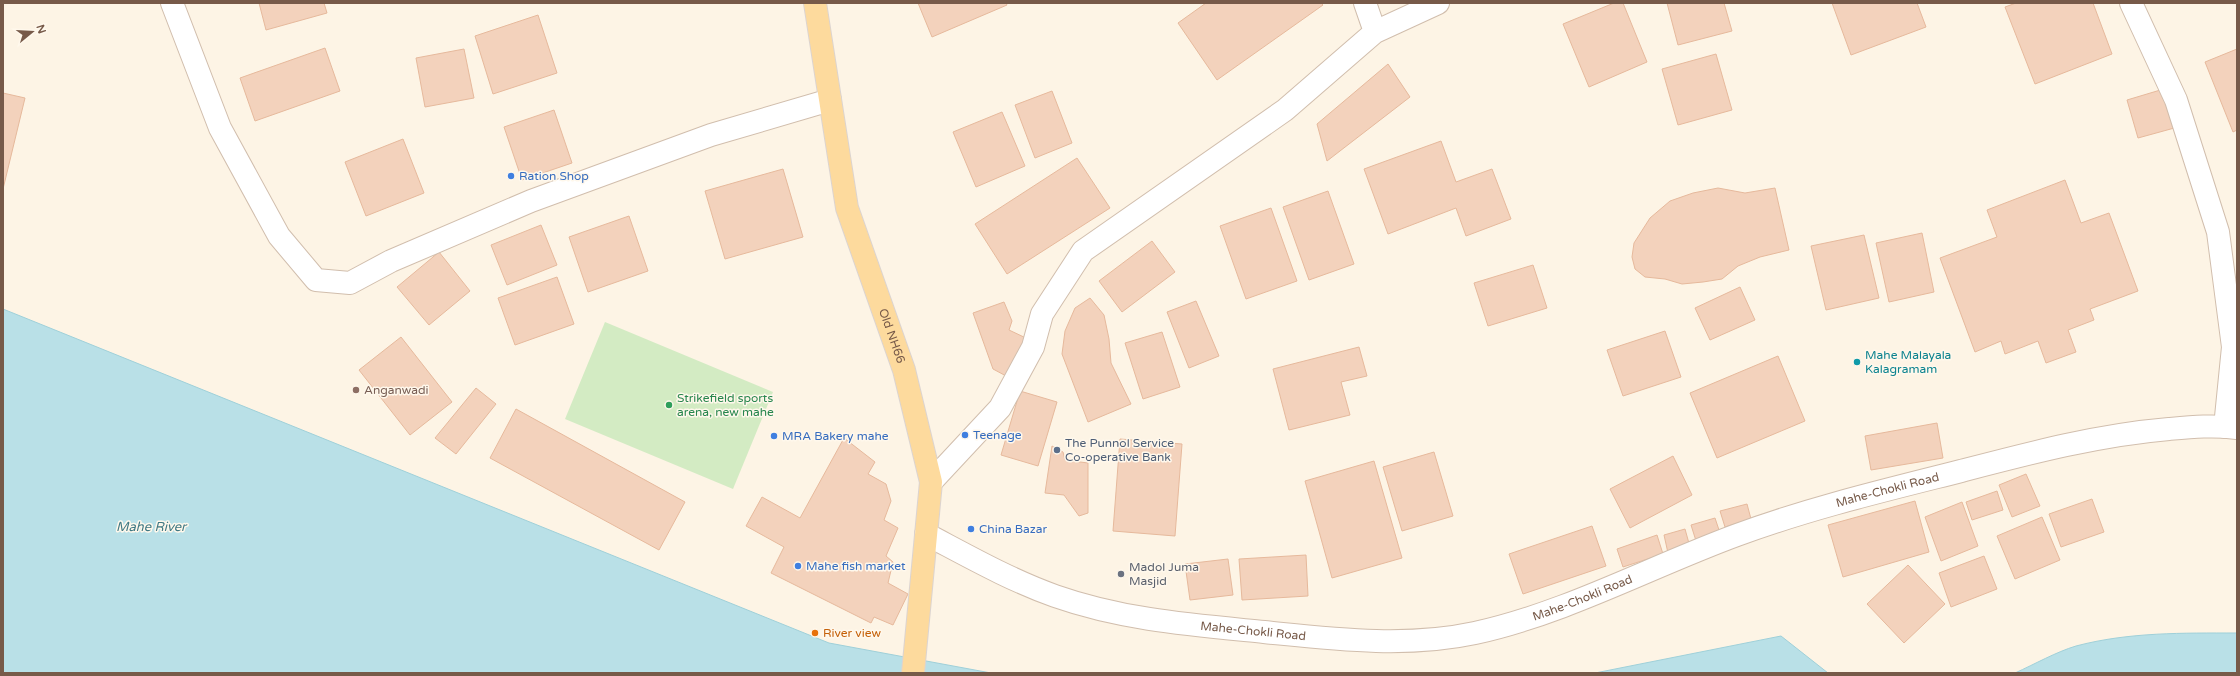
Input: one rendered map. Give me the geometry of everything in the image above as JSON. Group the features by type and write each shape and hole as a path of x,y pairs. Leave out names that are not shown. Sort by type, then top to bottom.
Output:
{"main road":[{"name":"Old NH66","path":"815,3 847,208 904,370 931,482 913,673"}],"street":[{"path":"172,3 220,128 279,236 316,280 350,283 391,261 531,201 711,136 830,100"},
{"path":"1365,3 1375,32"},
{"path":"931,482 1000,408 1033,347 1042,314 1083,251 1285,110 1375,32 1438,3"},
{"path":"2131,3 2176,100 2218,232 2233,347 2231,427"},
{"name":"Mahe-Chokli Road","path":"926,534 1013,579 1054,596 1099,610 1154,620 1211,627 1336,639 1425,641 1473,634 1527,620 1740,534 1847,500 2039,450 2129,432 2215,426 2231,427"}],"green space":[{"name":"Strikefield sports arena, new mahe","path":"605,322 773,392 733,489 565,419"}],"water":[{"name":"Mahe River","path":"3,309 829,643 991,673 3,673"},
{"path":"2237,633 2237,673 2015,673 2061,651 2096,641 2156,634"},
{"path":"1781,636 1828,673 1595,673"}],"building":[{"path":"259,3 324,3 327,13 266,30"},
{"path":"918,3 1006,3 1007,5 932,37"},
{"path":"1206,3 1321,3 1323,5 1217,80 1178,23"},
{"path":"1614,3 1623,3 1647,62 1589,87 1563,24"},
{"path":"1667,3 1724,3 1732,31 1678,45"},
{"path":"1832,3 1917,3 1926,27 1851,55"},
{"path":"2016,3 2093,3 2112,54 2035,84 2005,7"},
{"path":"538,15 557,73 493,94 475,36"},
{"path":"325,48 340,91 255,121 240,78"},
{"path":"464,49 474,98 425,107 416,58"},
{"path":"2237,49 2237,130 2233,132 2205,62"},
{"path":"1716,54 1732,110 1678,125 1662,69"},
{"path":"1388,64 1410,97 1327,161 1317,124"},
{"path":"2167,88 2178,127 2138,138 2127,100"},
{"path":"1052,91 1072,143 1035,158 1015,105"},
{"path":"3,93 25,98 3,189"},
{"path":"554,110 572,163 522,180 504,127"},
{"path":"1002,112 1025,166 976,187 953,132"},
{"path":"403,139 424,193 366,216 345,162"},
{"path":"1441,141 1456,182 1492,169 1511,219 1466,236 1456,208 1388,234 1364,169"},
{"path":"1077,158 1110,208 1007,274 975,224"},
{"path":"783,169 803,237 725,259 705,191"},
{"path":"2065,180 2081,223 2109,213 2138,291 2090,309 2094,320 2068,330 2076,352 2046,363 2038,341 2005,354 2001,341 1975,352 1940,258 1997,237 1987,210"},
{"path":"1718,188 1745,193 1775,188 1789,250 1760,257 1738,266 1722,279 1703,282 1682,284 1665,279 1645,277 1635,269 1632,257 1634,243 1650,218 1670,201 1693,193"},
{"path":"1328,191 1354,264 1309,280 1283,207"},
{"path":"1271,208 1297,281 1246,299 1220,226"},
{"path":"629,216 648,271 588,292 569,237"},
{"path":"541,225 557,265 507,285 491,245"},
{"path":"1922,233 1934,292 1889,302 1876,243"},
{"path":"1864,235 1879,298 1826,310 1811,246"},
{"path":"1152,241 1175,272 1122,312 1099,281"},
{"path":"439,252 470,291 429,325 397,287"},
{"path":"1533,265 1547,308 1488,326 1474,283"},
{"path":"557,277 574,324 515,345 498,298"},
{"path":"1740,287 1755,320 1710,340 1695,308"},
{"path":"1090,298 1104,315 1109,339 1111,363 1131,404 1088,422 1062,354 1065,331 1075,308"},
{"path":"1196,301 1219,356 1189,368 1167,312"},
{"path":"1004,302 1012,321 1009,330 1028,339 1008,377 993,369 973,313"},
{"path":"1665,331 1681,377 1623,396 1607,350"},
{"path":"1162,332 1180,387 1143,399 1125,343"},
{"path":"401,337 452,402 410,435 359,370"},
{"path":"1359,347 1367,376 1341,382 1350,415 1289,430 1273,369"},
{"path":"1778,356 1805,421 1717,458 1690,393"},
{"path":"476,388 496,404 456,454 435,438"},
{"path":"1020,391 1057,402 1038,466 1001,455"},
{"path":"516,409 685,502 659,550 490,458"},
{"path":"1937,423 1943,458 1871,470 1865,436"},
{"path":"844,438 875,462 868,474 886,484 891,501 884,520 898,528 886,556 893,562 888,583 908,594 893,625 874,617 871,623 771,573 784,547 746,526 762,497 800,518"},
{"path":"1120,439 1182,444 1175,536 1113,531"},
{"path":"1052,446 1063,452 1065,460 1088,463 1088,513 1079,516 1064,495 1045,493"},
{"path":"1434,452 1453,516 1402,531 1383,467"},
{"path":"1673,456 1692,495 1630,528 1610,489"},
{"path":"1374,461 1402,558 1332,578 1305,481"},
{"path":"2026,474 2040,506 2012,517 1999,485"},
{"path":"1997,491 2003,510 1972,520 1966,502"},
{"path":"2092,499 2104,532 2061,547 2049,514"},
{"path":"1915,501 1929,552 1843,577 1828,525"},
{"path":"1962,502 1978,546 1941,561 1925,517"},
{"path":"1747,504 1751,519 1725,527 1720,511"},
{"path":"2042,517 2060,560 2015,579 1997,536"},
{"path":"1715,518 1721,536 1697,544 1691,525"},
{"path":"1592,526 1606,566 1523,594 1509,554"},
{"path":"1685,529 1690,547 1668,553 1664,535"},
{"path":"1657,535 1663,554 1623,567 1617,549"},
{"path":"1306,555 1308,596 1242,600 1239,559"},
{"path":"1984,556 1997,589 1951,607 1939,573"},
{"path":"1228,559 1233,595 1190,600 1185,564"},
{"path":"1908,565 1945,604 1904,643 1867,604"}],"place":[{"name":"Ration Shop","path":"511,176"},
{"name":"Mahe Malayala Kalagramam","path":"1857,362"},
{"name":"Anganwadi","path":"356,390"},
{"name":"Strikefield sports arena, new mahe","path":"669,405"},
{"name":"Teenage","path":"965,435"},
{"name":"MRA Bakery mahe","path":"774,436"},
{"name":"The Punnol Service Co-operative Bank","path":"1057,450"},
{"name":"China Bazar","path":"971,529"},
{"name":"Mahe fish market","path":"798,566"},
{"name":"Madol Juma Masjid","path":"1121,574"},
{"name":"River view","path":"815,633"}]}
